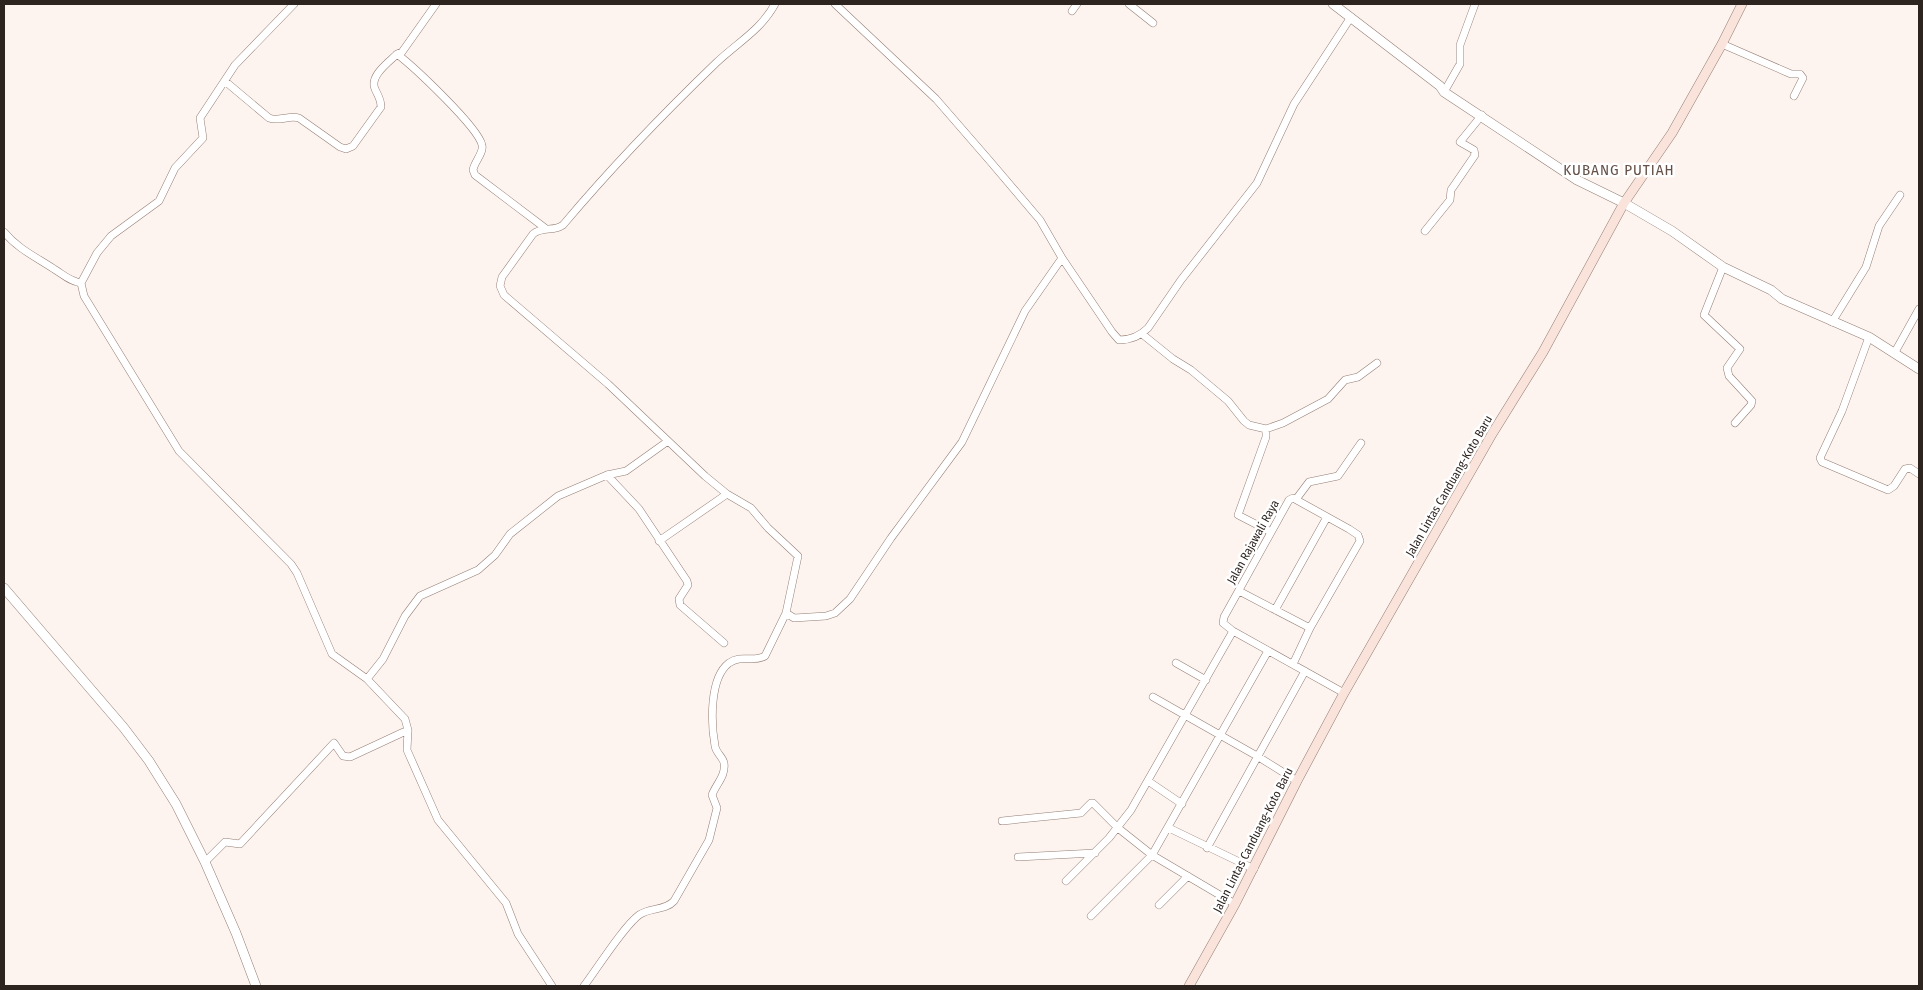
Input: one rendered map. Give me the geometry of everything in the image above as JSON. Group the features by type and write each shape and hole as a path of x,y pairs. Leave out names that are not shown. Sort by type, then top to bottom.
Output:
{"main road":[{"name":"Jalan Lintas Canduang-Koto Baru","path":"1189,986 1254,869 1297,781 1344,693 1492,434 1543,352 1624,202 1672,133 1742,4"}],"street":[{"path":"294,4 235,65 226,82 200,118 203,138 175,168 159,201 111,236 97,253 81,283 84,296 179,451 291,564 297,573 332,654 367,679 401,714 408,730 407,750 438,820 506,903 518,934 552,986"},
{"path":"226,82 270,118 278,120 299,118 340,147 346,149 353,146 381,107 381,100 374,88 376,76 397,54 402,52 436,4"},
{"path":"584,986 633,921 647,911 669,907 709,840 717,808 712,795 721,780 724,765 715,747 712,710 718,675 730,662 743,657 755,659 764,656 786,613 798,556 768,528 751,508 727,494 608,384 504,295 500,286 502,277 533,234 545,228 558,229 563,225 606,176 703,76 765,21 776,4"},
{"path":"835,4 936,99 1040,220 1062,258 1120,340 1127,340 1142,334 1257,183 1294,104 1351,17"},
{"path":"1072,11 1077,4"},
{"path":"1129,4 1152,23"},
{"path":"1334,4 1440,86 1444,92 1482,115 1577,180 1624,202 1672,231 1723,267 1832,322 1870,337 1919,369"},
{"path":"1444,92 1460,64 1460,46 1475,4"},
{"path":"1722,44 1791,74 1800,74 1803,78 1794,96"},
{"path":"397,54 453,106 480,141 482,150 473,170 476,175 545,228"},
{"path":"1425,231 1450,200 1451,190 1475,155 1474,150 1460,142 1482,115"},
{"path":"1832,322 1866,267 1878,226 1900,195"},
{"path":"4,232 13,242 32,256 54,268 70,281 81,283"},
{"path":"786,613 794,618 826,616 835,613 850,599 891,538 962,442 1025,311 1062,258"},
{"path":"1723,267 1704,315 1740,349 1727,368 1729,376 1752,402 1751,406 1735,422"},
{"path":"1895,352 1919,310"},
{"path":"1142,334 1173,359 1191,370 1228,401 1244,421 1250,425 1266,429 1283,423 1328,399 1345,380 1358,377 1377,363"},
{"path":"1870,337 1842,411 1820,458 1822,462 1888,490 1894,486 1905,469 1910,468 1919,474"},
{"path":"1266,429 1266,437 1238,515 1271,532"},
{"path":"367,679 383,659 405,616 420,596 478,570 495,555 510,534 558,496 608,475 631,469 668,441"},
{"path":"1297,498 1312,480 1336,478 1361,443"},
{"path":"608,475 639,509 687,581 688,585 679,599 680,606 724,643"},
{"path":"659,541 727,494"},
{"name":"Jalan Rajawali Raya","path":"1233,631 1224,626 1222,620 1289,500 1297,498 1358,535 1360,542 1310,628 1293,664"},
{"path":"1275,610 1328,517"},
{"path":"4,588 129,734 176,804 230,917 256,986"},
{"path":"1239,591 1310,628"},
{"path":"1066,881 1118,828 1186,716 1233,631 1344,693"},
{"path":"1091,916 1152,855 1268,651"},
{"path":"1176,663 1206,680"},
{"path":"1207,848 1305,671"},
{"path":"1153,697 1297,781"},
{"path":"205,862 225,842 240,844 334,743 343,756 350,757 408,730"},
{"path":"1148,781 1182,804"},
{"path":"1002,821 1081,813 1090,803 1152,855 1235,904"},
{"path":"1169,828 1207,848 1226,854 1254,869"},
{"path":"1018,857 1095,853"},
{"path":"1159,905 1188,876"}],"district":[{"name":"KUBANG PUTIAH","path":"1619,170"}]}
